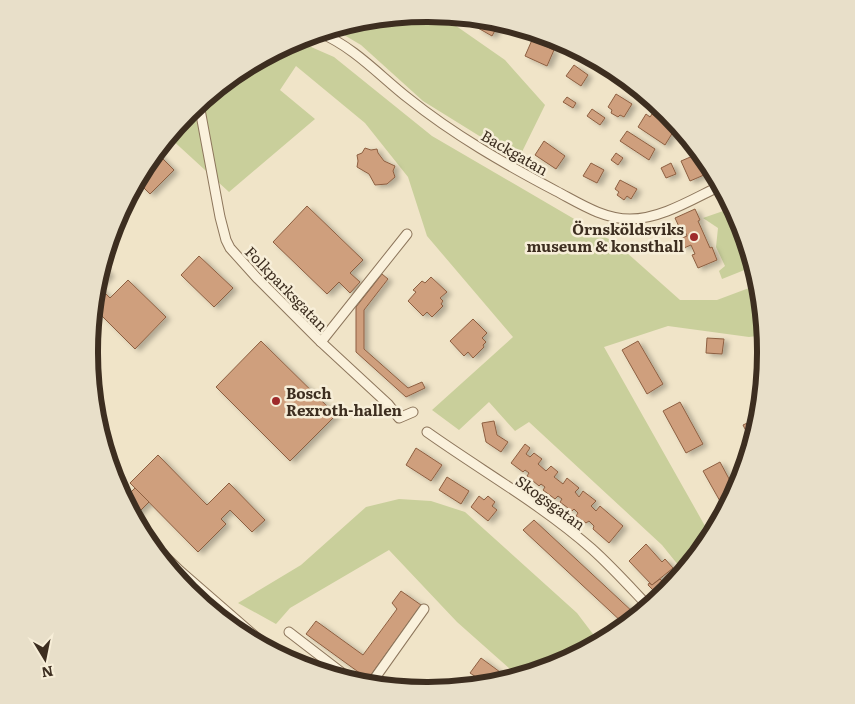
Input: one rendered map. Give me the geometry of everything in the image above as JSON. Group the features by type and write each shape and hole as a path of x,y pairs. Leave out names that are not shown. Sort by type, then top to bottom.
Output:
{"street":[{"name":"Backgatan","path":"329,38 356,54 409,99 456,134 527,175 605,215 631,219 648,217 667,211 714,189"},
{"name":"Folkparksgatan","path":"201,113 219,212 230,248 321,342 388,404 400,418 413,412"},
{"path":"321,342 407,234"},
{"name":"Skogsgatan","path":"427,432 534,504 592,548 644,601"},
{"path":"375,677 424,609"},
{"path":"290,632 337,668"}],"green space":[{"path":"428,22 452,23 505,60 545,105 518,160 423,101 361,45 342,34 384,25"},
{"path":"308,45 334,57 432,136 617,244 680,300 717,300 751,287 756,336 749,337 668,326 604,347 705,526 707,525 689,553 678,565 662,545 529,422 515,431 489,402 459,430 432,410 513,337 427,236 408,177 365,123 296,66 280,90 315,119 229,192 174,142 210,104 244,78 282,56"},
{"path":"725,210 740,246 747,269 722,279 719,271 725,266 716,247 718,228 703,218"},
{"path":"399,499 431,501 465,512 577,613 594,636 554,656 512,670 457,622 389,550 290,608 276,624 238,603 301,565 366,507"}],"building":[{"path":"479,26 495,30 492,36 478,28"},
{"path":"532,40 554,50 547,66 525,56"},
{"path":"574,65 588,75 581,86 566,76"},
{"path":"616,94 632,104 624,117 620,115 618,117 611,113 612,110 608,107"},
{"path":"567,97 576,103 573,108 563,102"},
{"path":"592,109 605,118 600,125 587,116"},
{"path":"646,114 650,117 652,114 673,133 665,145 638,127"},
{"path":"627,131 655,149 649,160 620,141"},
{"path":"544,141 565,156 556,169 535,155"},
{"path":"365,148 377,149 384,161 395,166 393,171 395,177 387,184 375,185 369,174 357,167 357,155 362,153"},
{"path":"616,153 623,158 618,165 611,160"},
{"path":"692,156 704,175 690,181 681,161"},
{"path":"162,158 174,170 150,194 142,186"},
{"path":"591,163 604,170 597,183 583,176"},
{"path":"671,163 676,174 666,178 661,168"},
{"path":"620,180 637,189 631,199 627,196 624,200 617,195 619,192 615,189"},
{"path":"307,206 363,260 350,273 360,282 350,293 339,282 327,294 273,242"},
{"name":"Örnsköldsviks museum & konsthall","path":"695,209 700,220 698,221 717,260 698,268 692,255 695,254 691,245 684,248 680,239 687,236 684,229 681,231 675,218"},
{"path":"199,256 233,288 214,307 181,275"},
{"path":"382,274 388,279 364,310 364,349 408,388 422,382 425,388 406,397 356,352 356,307"},
{"path":"431,277 447,292 440,298 443,301 441,304 443,306 432,317 427,312 423,316 408,301 416,292 413,290 422,281 425,283"},
{"path":"128,280 166,317 135,349 100,314 104,292 110,298"},
{"path":"473,319 487,333 482,338 486,342 483,345 484,347 473,358 468,352 464,356 450,341"},
{"path":"707,338 724,339 722,354 706,353"},
{"name":"Bosch Rexroth-hallen","path":"261,341 336,415 290,461 216,387"},
{"path":"638,341 663,384 647,394 622,350"},
{"path":"680,402 703,444 686,453 663,411"},
{"path":"494,421 497,435 508,442 501,452 486,442 482,423"},
{"path":"750,422 747,433 743,425"},
{"path":"525,444 530,448 526,454 530,457 534,453 542,459 538,464 546,471 551,466 558,472 554,477 563,484 567,478 579,488 575,492 579,497 583,491 596,501 591,506 596,511 600,506 623,526 609,543 593,529 594,526 589,521 586,523 576,516 578,513 574,509 572,511 560,502 562,499 558,496 555,499 543,490 545,487 541,484 539,486 527,476 529,473 525,470 523,472 511,463"},
{"path":"416,448 442,465 431,481 406,465"},
{"path":"158,455 207,505 229,483 265,520 252,532 230,510 221,519 226,524 198,552 130,483"},
{"path":"720,462 730,481 721,502 703,471"},
{"path":"447,477 469,491 461,504 439,490"},
{"path":"135,488 149,502 139,512 130,493"},
{"path":"479,496 484,500 488,496 495,502 492,506 497,510 488,521 471,507"},
{"path":"534,520 631,611 619,620 523,530"},
{"path":"646,544 662,562 665,559 673,568 652,585 629,561"},
{"path":"660,579 663,582 654,591 648,585 649,583 652,585"},
{"path":"401,591 421,605 370,676 362,675 306,634 316,621 363,655 397,609 392,603"},
{"path":"481,658 500,672 475,678 476,677 470,673"}],"place":[{"name":"Örnsköldsviks museum & konsthall","path":"694,237"},
{"name":"Bosch Rexroth-hallen","path":"276,401"}]}
